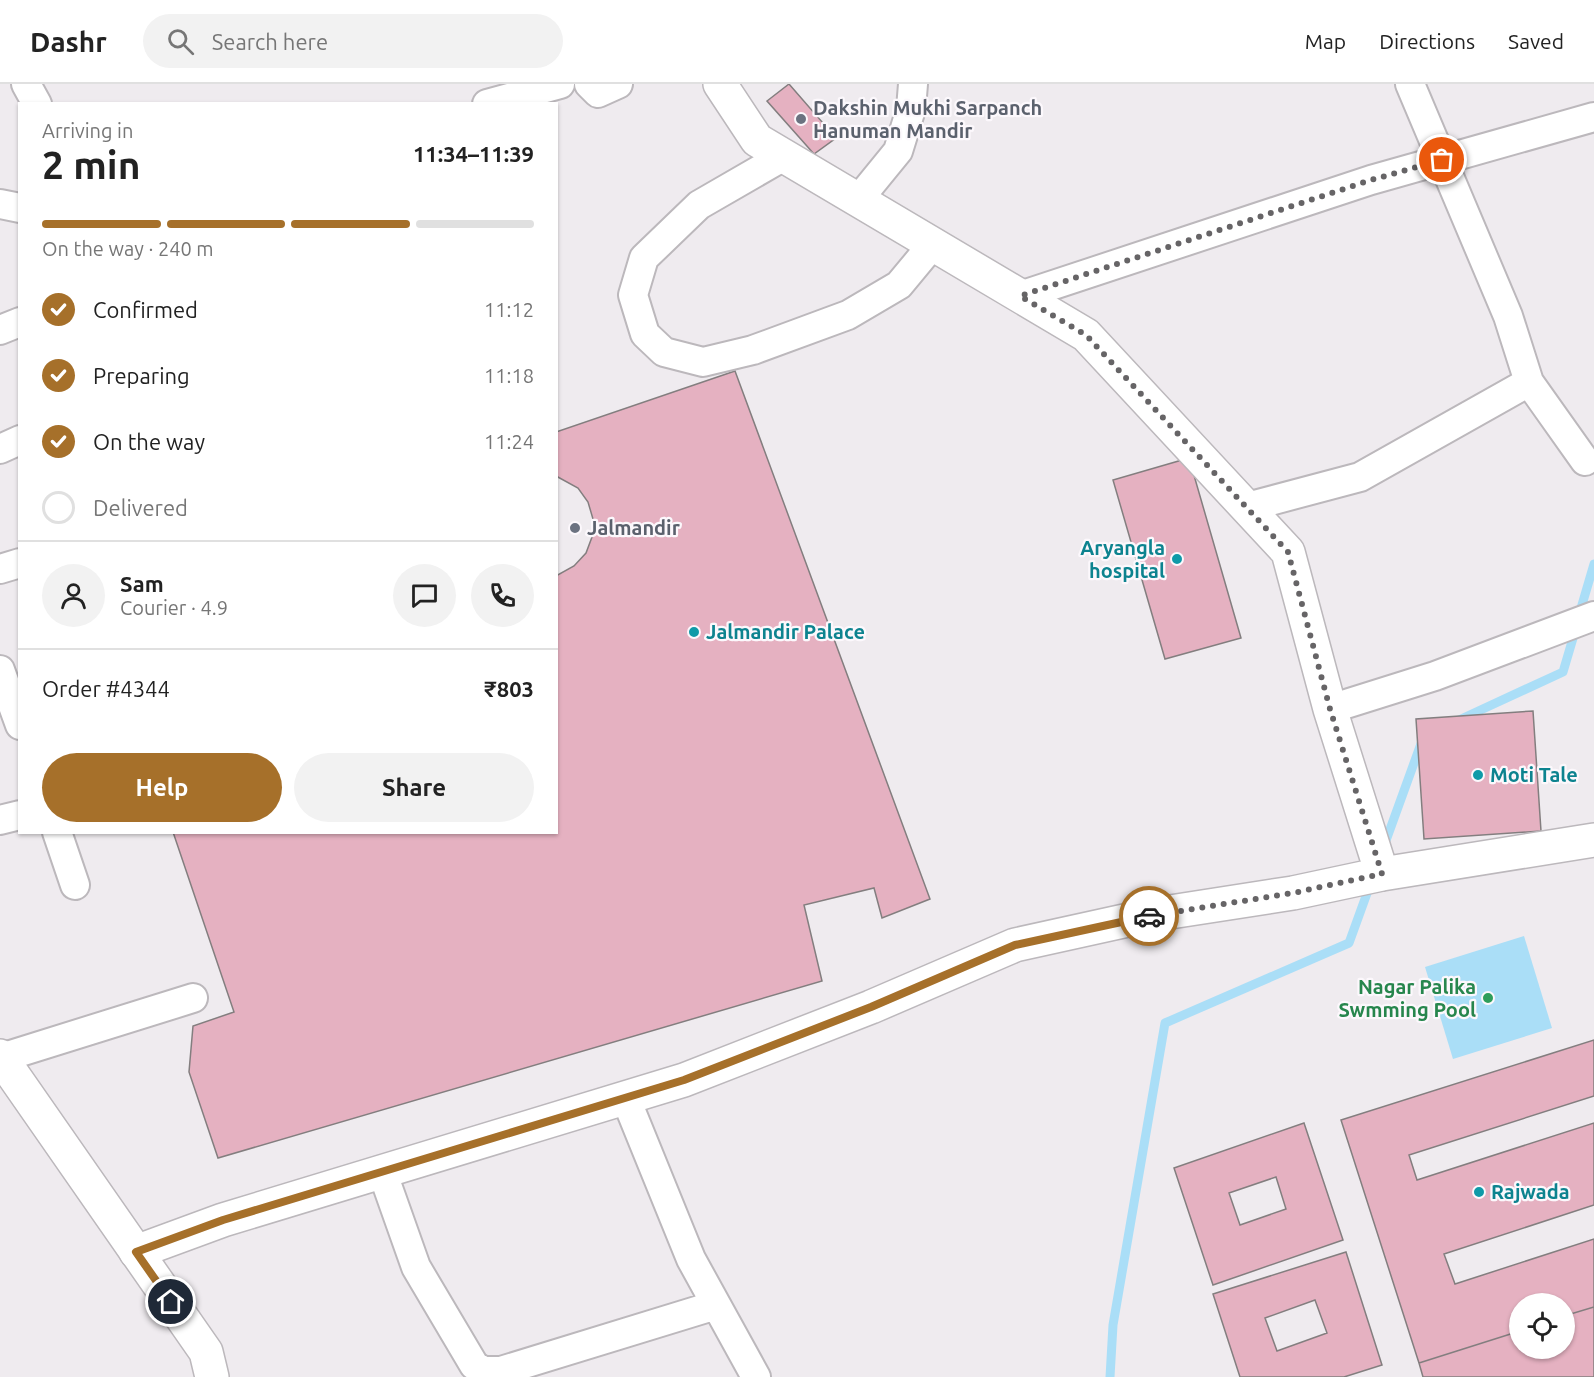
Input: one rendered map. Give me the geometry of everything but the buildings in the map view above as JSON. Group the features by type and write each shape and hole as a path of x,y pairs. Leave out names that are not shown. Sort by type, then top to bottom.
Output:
{"street":[{"path":"26,84 36,102"},
{"path":"494,102 560,84"},
{"path":"589,84 598,93 618,84"},
{"path":"720,84 757,140 1086,335 1288,552 1330,709 1382,874"},
{"path":"858,200 898,151 911,109 913,84"},
{"path":"1410,84 1508,316 1529,382 1585,461"},
{"path":"1020,296 1371,180 1594,117"},
{"path":"784,156 699,205 644,258 633,295 645,334 664,352 703,362 753,350 848,315 899,285 933,244"},
{"path":"0,204 18,208"},
{"path":"0,330 18,323"},
{"path":"1247,507 1360,477 1529,382"},
{"path":"0,449 18,441"},
{"path":"0,569 18,564"},
{"path":"1330,709 1435,676 1594,616"},
{"path":"0,670 18,720"},
{"path":"0,820 18,816"},
{"path":"58,834 75,885"},
{"path":"136,1252 223,1220 684,1080 860,1011 1015,945 1151,915 1293,893 1382,874 1594,840"},
{"path":"193,998 1,1057 206,1352 212,1377"},
{"path":"626,1099 691,1260 756,1377"},
{"path":"382,1172 416,1268 474,1365 483,1371 501,1371 716,1305"}],"water":[{"name":"Nagar Palika Swmming Pool","path":"1524,936 1552,1028 1453,1059 1425,967"}],"waterway":[{"path":"1579,615 1594,564"},
{"path":"1459,720 1563,672 1576,628"},
{"path":"1384,846 1422,741"},
{"path":"1110,1377 1113,1325 1165,1023 1349,943 1370,885"}],"way so far":[{"path":"1149,916 1293,893 1382,874 1330,709 1288,552 1086,335 1020,296 1371,180 1442,160"}],"place":[{"name":"Dakshin Mukhi Sarpanch Hanuman Mandir","path":"801,119"},
{"name":"Jalmandir","path":"575,528"},
{"name":"Aryangla hospital","path":"1177,559"},
{"name":"Jalmandir Palace","path":"694,632"},
{"name":"Moti Tale","path":"1478,775"},
{"name":"Nagar Palika Swmming Pool","path":"1488,998"},
{"name":"Rajwada","path":"1479,1192"}],"route":[{"path":"171,1302 136,1252 223,1220 684,1080 871,1007 1015,945 1149,916"}]}
